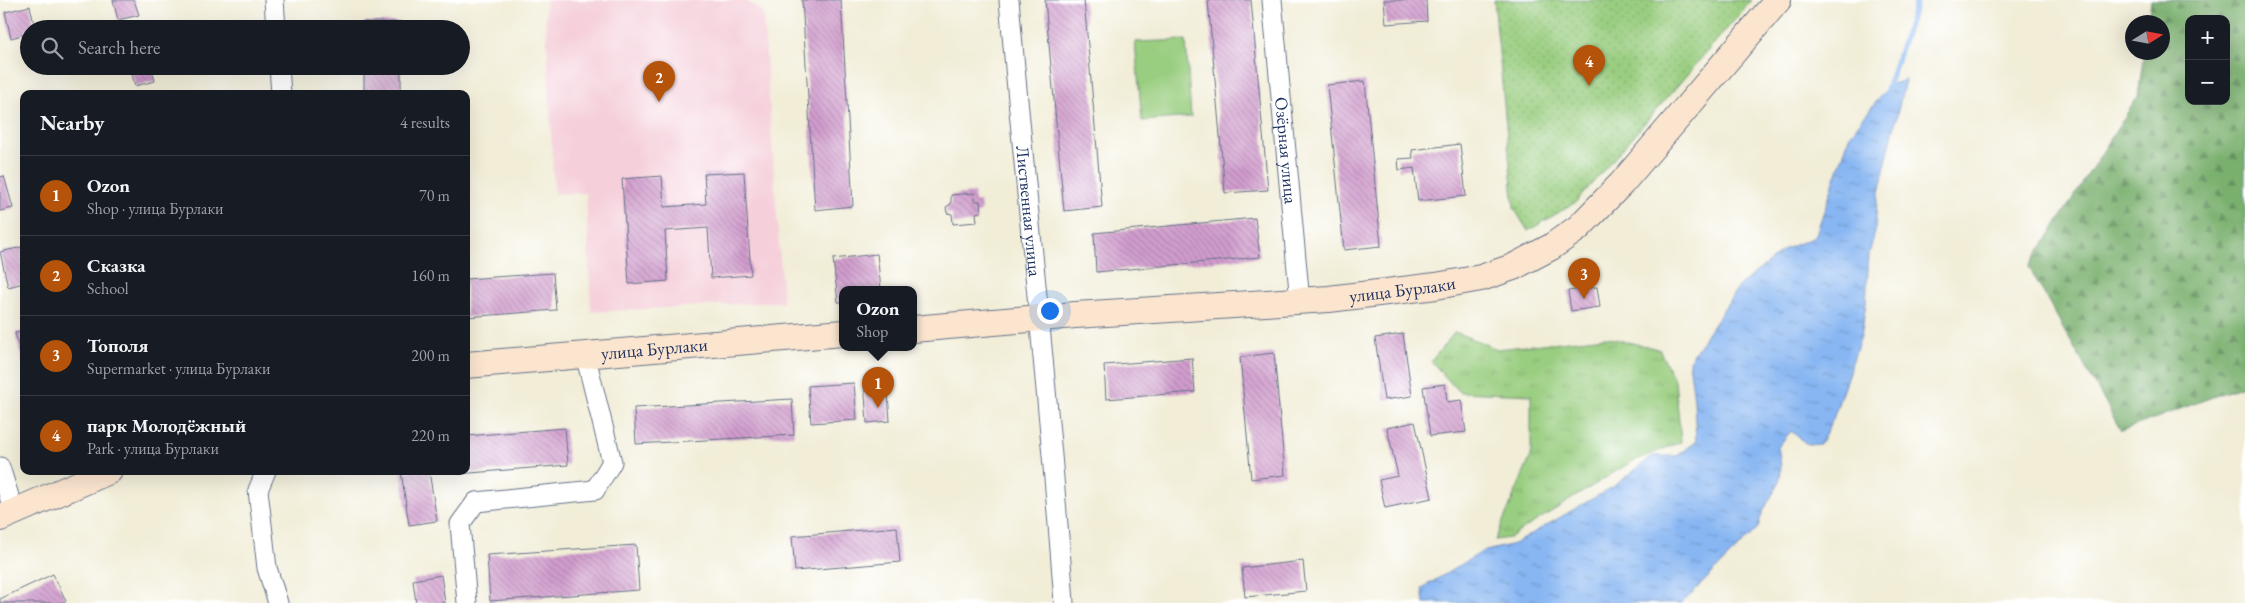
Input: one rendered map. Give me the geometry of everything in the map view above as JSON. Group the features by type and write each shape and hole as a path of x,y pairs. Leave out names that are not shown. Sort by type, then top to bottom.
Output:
{"street":[{"path":"274,0 275,20"},
{"name":"Лиственная улица","path":"1008,0 1064,603"},
{"name":"Озёрная улица","path":"1272,0 1300,302"},
{"name":"улица Бурлаки","path":"917,328 1300,302 1436,286 1480,278 1513,267 1551,247 1578,228 1622,183 1778,0"},
{"path":"280,75 281,90"},
{"name":"улица Бурлаки","path":"470,365 839,334"},
{"path":"467,603 460,524 476,502 595,490 612,462 585,354"},
{"path":"0,467 7,515 100,475"},
{"path":"264,475 258,490 267,568 278,603"}],"shaded area":[{"path":"545,0 744,0 763,12 783,303 591,312 586,193 554,194"}],"green space":[{"path":"1494,0 1752,0 1576,202 1528,231 1514,208"},
{"path":"2151,0 2245,0 2245,385 2121,431 2029,267 2138,96 2143,60 2170,60 2170,15 2149,15"},
{"path":"1186,40 1191,117 1142,121 1135,42"},
{"path":"1455,332 1497,349 1605,337 1659,349 1675,381 1681,442 1631,462 1509,538 1495,540 1531,456 1531,395 1459,392 1431,361"}],"water":[{"path":"1905,80 1877,201 1875,232 1869,254 1866,303 1861,336 1833,419 1820,444 1808,445 1791,431 1778,447 1781,465 1780,480 1764,510 1758,528 1682,603 1424,603 1422,588 1482,552 1514,544 1616,485 1653,456 1677,456 1696,442 1694,400 1689,361 1739,286 1785,249 1815,237 1850,135 1889,85"}],"building":[{"path":"113,0 134,0 139,15 118,20"},
{"path":"802,0 841,0 853,206 815,210"},
{"path":"1045,0 1084,0 1102,207 1064,211"},
{"path":"1208,0 1251,0 1268,190 1225,193"},
{"path":"1384,0 1426,0 1427,21 1386,24"},
{"path":"30,6 33,20 20,20 20,36 11,38 5,12"},
{"path":"132,75 153,75 155,81 135,86"},
{"path":"364,75 401,75 401,90 364,90"},
{"path":"1365,81 1381,246 1344,250 1327,85"},
{"path":"1460,144 1466,196 1418,201 1414,168 1399,170 1398,159 1413,158 1412,150"},
{"path":"744,172 751,275 711,278 708,228 665,231 668,281 629,284 622,179 662,176 664,207 706,204 704,174"},
{"path":"4,176 13,208 0,211 0,177"},
{"path":"974,193 975,201 980,201 981,212 976,213 977,222 953,224 952,214 947,213 946,207 951,204 951,195"},
{"path":"1255,218 1260,257 1096,272 1094,233"},
{"path":"20,247 20,284 8,287 0,252"},
{"path":"877,254 881,286 839,286 838,302 833,259"},
{"path":"553,273 556,310 470,317 470,279"},
{"path":"1597,287 1600,307 1571,311 1568,291"},
{"path":"20,332 20,352 15,333"},
{"path":"1403,334 1412,396 1384,400 1375,338"},
{"path":"1274,353 1285,475 1251,479 1240,357"},
{"path":"1192,358 1195,392 1106,399 1104,365"},
{"path":"883,380 884,393 888,393 890,421 867,423 864,381"},
{"path":"854,383 857,420 811,423 808,386"},
{"path":"1445,384 1447,402 1461,400 1466,432 1430,436 1423,387"},
{"path":"792,399 794,435 636,444 634,408"},
{"path":"1415,422 1432,498 1385,508 1379,480 1398,476 1387,428"},
{"path":"565,428 568,465 470,473 470,436"},
{"path":"402,475 430,475 437,521 409,525"},
{"path":"897,527 900,562 795,571 792,536"},
{"path":"636,545 639,590 490,601 487,555"},
{"path":"1303,561 1306,591 1245,597 1242,568"},
{"path":"53,574 66,601 61,603 0,603 0,599"},
{"path":"441,575 445,603 416,603 413,580"}],"waterway":[{"path":"1887,90 1917,0"}],"place":[{"name":"парк Молодёжный","path":"1589,86"},
{"name":"Сказка","path":"659,102"},
{"name":"Тополя","path":"1584,299"},
{"name":"Ozon","path":"878,408"}]}
